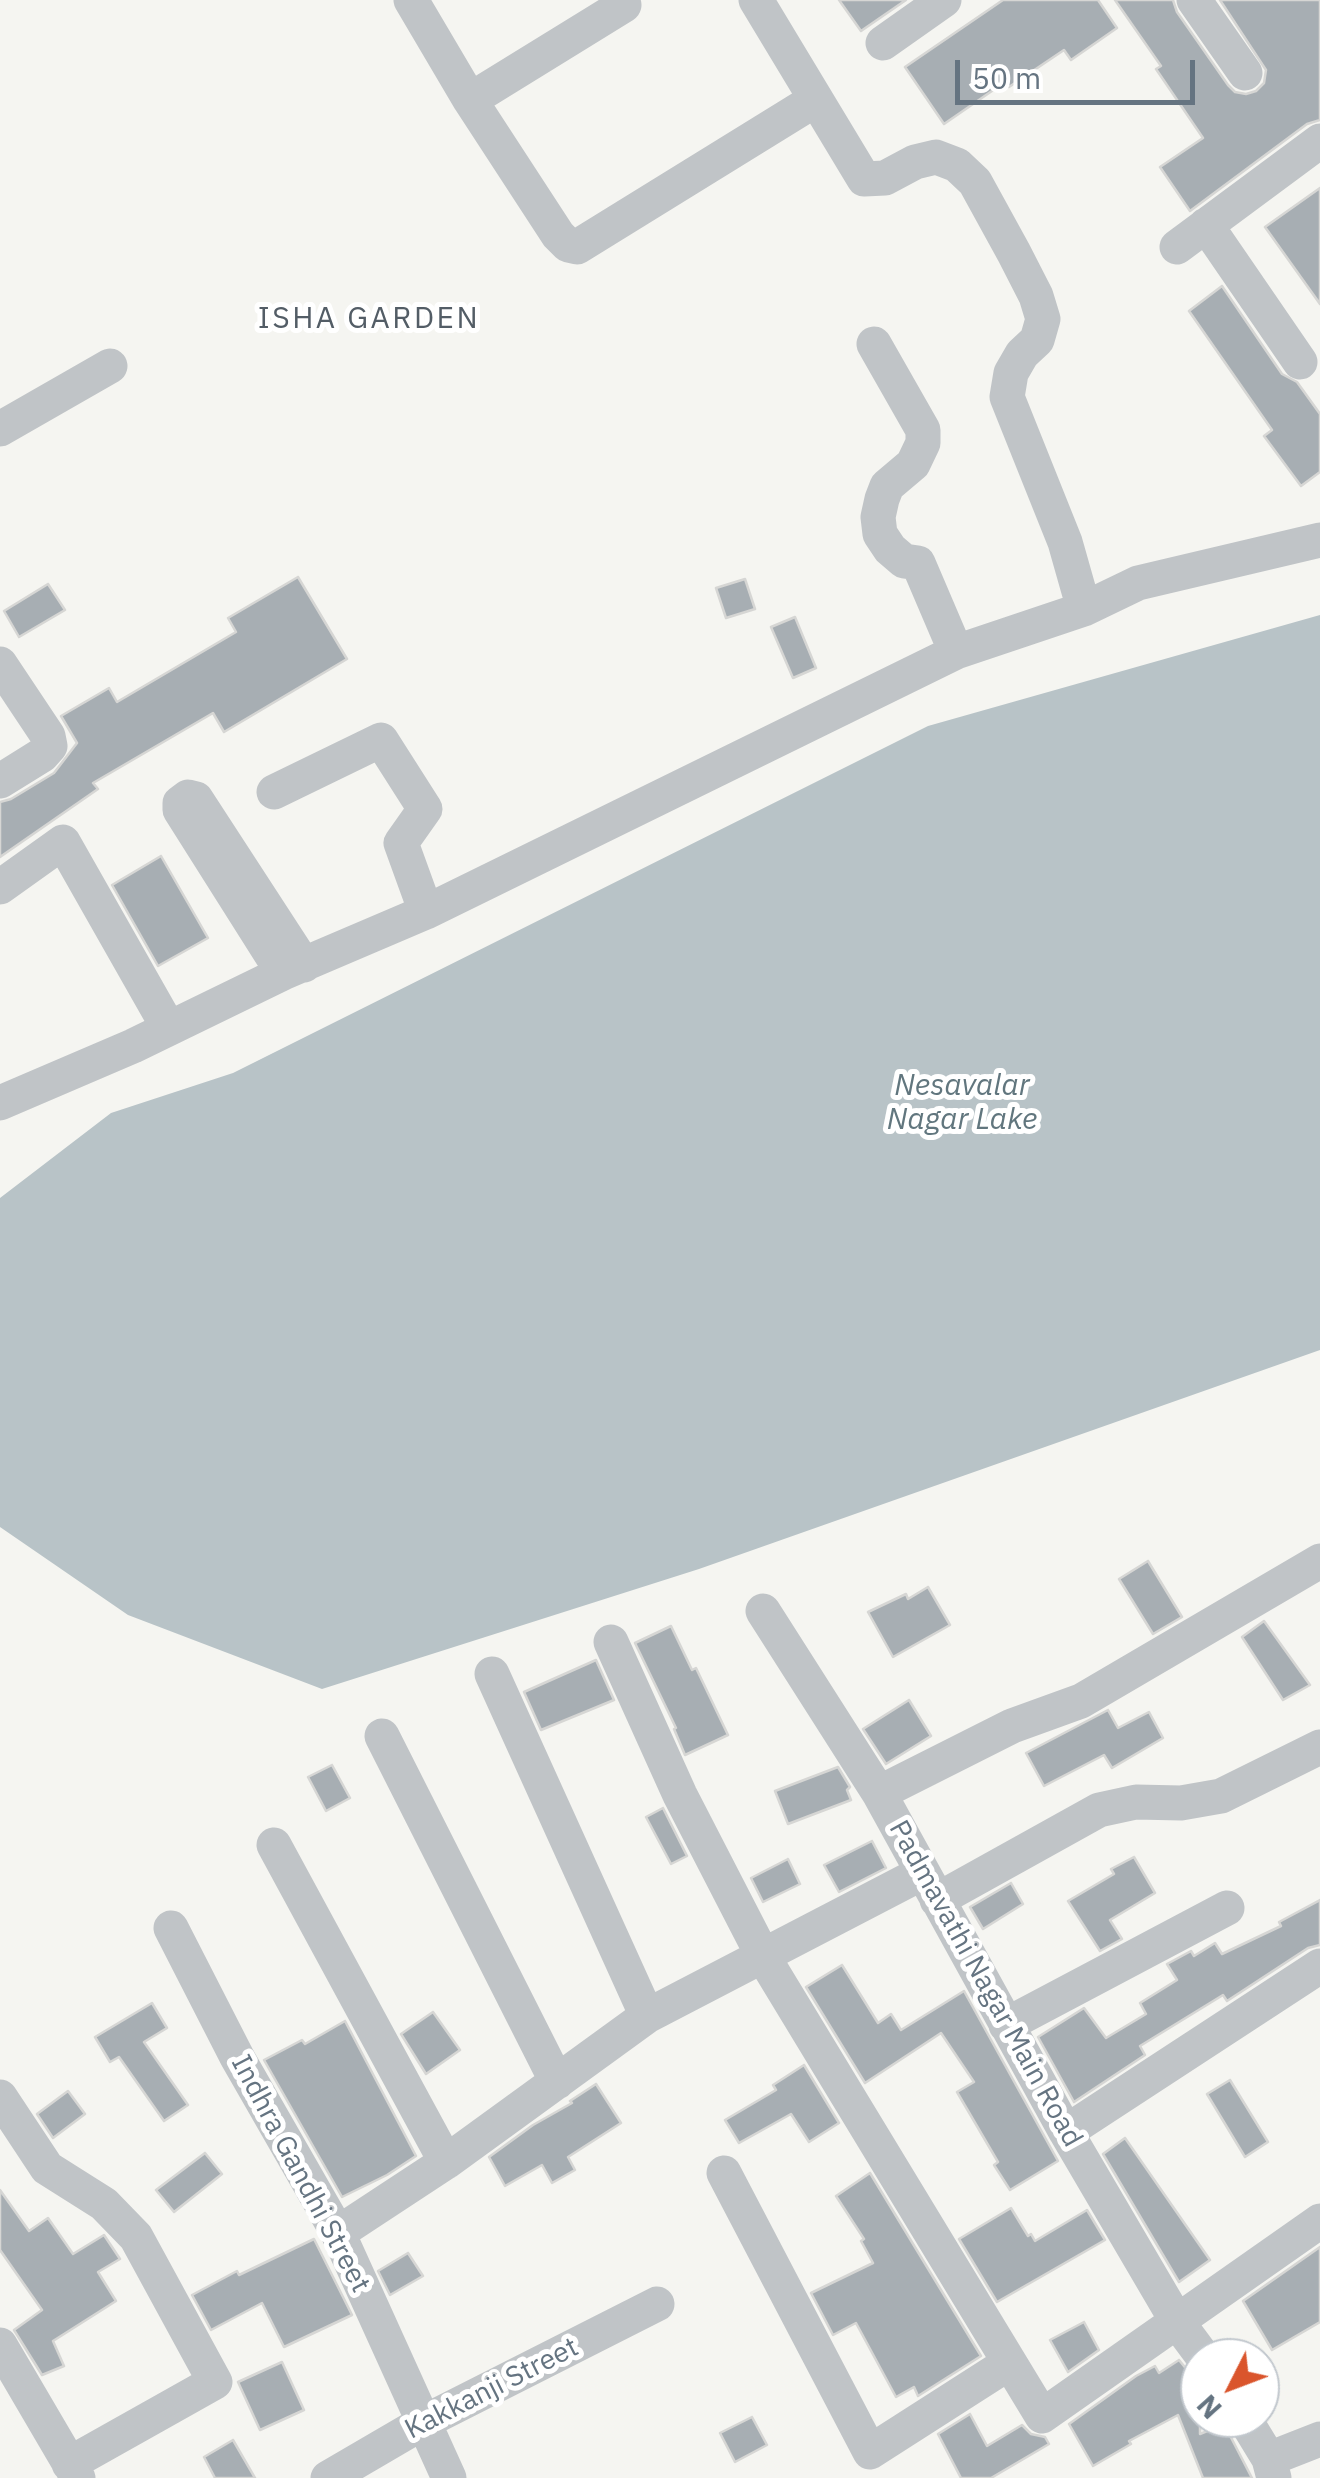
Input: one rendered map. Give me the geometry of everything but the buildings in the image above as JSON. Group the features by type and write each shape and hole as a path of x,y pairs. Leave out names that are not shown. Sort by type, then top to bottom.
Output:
{"street":[{"path":"411,0 470,100 558,236 568,245 578,247 815,100"},
{"path":"756,0 864,178 885,178 936,157 956,166 974,182 1014,254 1043,319 1037,340 1022,354 1011,373 1007,396 1065,542 1084,609"},
{"path":"883,43 944,0"},
{"path":"1194,0 1245,73"},
{"path":"470,100 629,2"},
{"path":"1177,247 1320,141"},
{"path":"1206,225 1300,362"},
{"path":"874,344 924,430 923,443 913,464 887,486 878,517 880,534 904,561 918,563 956,652"},
{"path":"0,429 110,366"},
{"path":"0,1103 426,912 956,652 1084,609 1138,583 1320,540"},
{"path":"0,664 48,736 50,746 0,781"},
{"path":"274,792 381,740 425,809 400,842 426,912"},
{"path":"0,887 64,842 168,1027"},
{"path":"880,1793 1012,1726 1081,1701 1320,1561"},
{"name":"Padmavathi Nagar Main Road","path":"763,1611 880,1793 1066,2132 1189,2338"},
{"path":"611,1642 680,1796 764,1958 1042,2416 1320,2221"},
{"path":"492,1674 648,2016"},
{"path":"382,1736 557,2082"},
{"path":"338,2233 446,2162 648,2016 764,1958 1099,1810 1136,1802 1181,1803 1221,1796 1320,1747"},
{"path":"274,1845 446,2162"},
{"path":"1006,2025 1227,1908"},
{"name":"Indhra Gandhi Street","path":"170,1928 237,2056 338,2233 449,2478"},
{"path":"1066,2132 1320,1966"},
{"path":"0,2097 47,2168 104,2204 136,2237 215,2382 74,2471 0,2345"},
{"path":"724,2172 870,2452 1008,2363"},
{"name":"Kakkanji Street","path":"328,2478 424,2422 657,2304"},
{"path":"1255,2438 1272,2468 1320,2439"}],"water":[{"name":"Nesavalar Nagar Lake","path":"1320,615 1320,1350 699,1569 322,1689 128,1615 0,1527 0,1198 111,1113 233,1073 928,726"}],"district":[{"name":"ISHA GARDEN","path":"369,319"}]}
